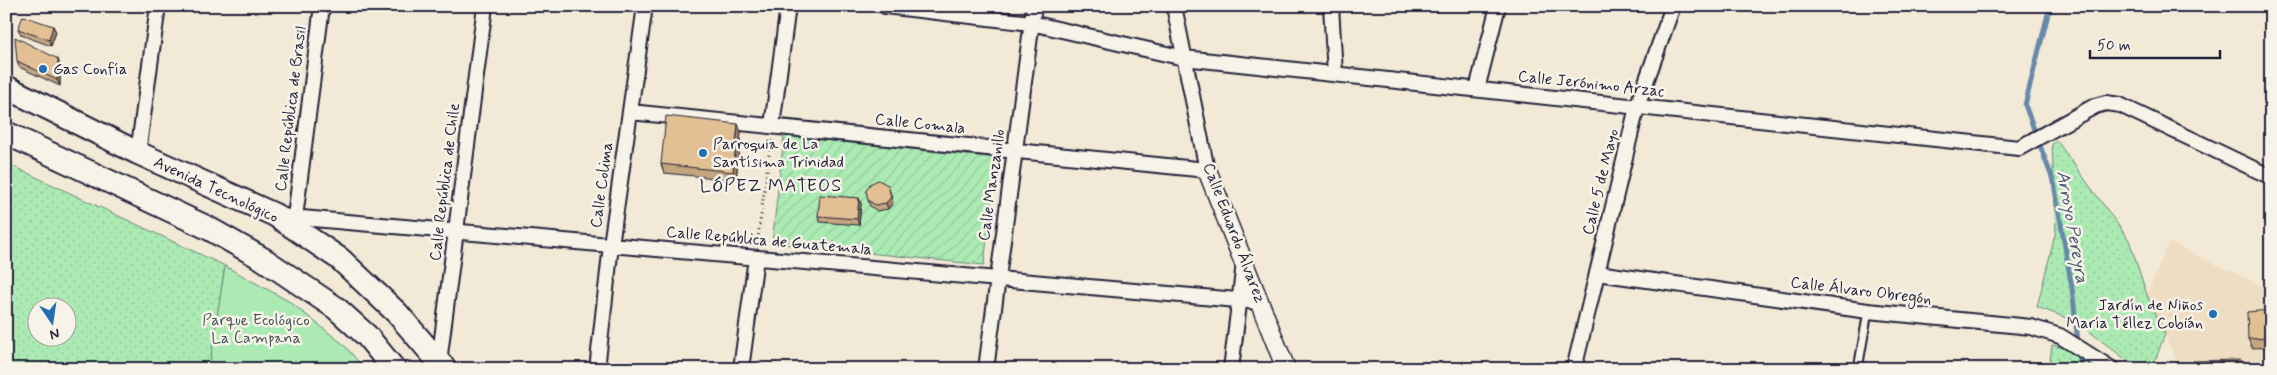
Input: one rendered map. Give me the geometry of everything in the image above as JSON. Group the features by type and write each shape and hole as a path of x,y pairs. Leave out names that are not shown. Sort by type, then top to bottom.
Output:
{"main road":[{"name":"Avenida Tecnológico","path":"6,87 138,153 285,216 340,259 397,313 442,366"},
{"path":"6,133 208,228 263,259 336,308 367,336 394,369"}],"street":[{"path":"138,153 158,6"},
{"name":"Calle República de Brasil","path":"285,216 322,6"},
{"name":"Calle República de Chile","path":"442,366 456,231 484,6"},
{"name":"Calle Colima","path":"597,369 611,245 644,6"},
{"path":"772,126 788,6"},
{"name":"Calle Jerónimo Arzac","path":"885,6 1031,23 1184,58 2019,148 2094,106 2106,103 2120,105 2271,176"},
{"name":"Calle Manzanillo","path":"986,369 1034,6"},
{"name":"Calle Eduardo Álvarez","path":"1174,6 1207,170 1286,369"},
{"path":"1331,6 1335,74"},
{"path":"1477,89 1498,6"},
{"name":"Calle 5 de Mayo","path":"1574,369 1637,107 1673,6"},
{"name":"Calle Comala","path":"630,112 1207,170"},
{"name":"Calle República de Guatemala","path":"285,216 1260,302"},
{"path":"741,369 756,258"},
{"path":"1231,369 1244,263"},
{"name":"Calle Álvaro Obregón","path":"1597,273 1868,310 2030,327 2060,336 2112,369"}],"lane":[{"path":"1858,369 1868,310"}],"path":[{"path":"756,258 772,126"}],"shaded area":[{"name":"Jardín de Niños María Téllez Cobián","path":"2169,242 2271,290 2271,369 2180,369 2147,295"}],"green space":[{"path":"784,136 996,158 984,265 772,243"},
{"path":"2057,141 2129,240 2147,295 2165,334 2152,369 2138,369 2085,328 2064,317 2037,307 2056,231 2052,144"},
{"path":"6,163 225,266 209,369 6,369"},
{"name":"Parque Ecológico La Campana","path":"225,266 290,302 343,344 365,369 209,369"},
{"path":"2052,345 2069,349 2095,364 2093,369 2049,369"}],"building":[{"path":"23,16 53,26 49,40 18,29"},
{"path":"15,37 58,59 57,80 17,61"},
{"name":"Parroquia de La Santísima Trinidad","path":"666,116 738,124 733,172 661,164"},
{"path":"878,180 888,185 891,197 886,203 875,205 868,200 866,191 870,184"},
{"path":"820,195 859,198 857,219 818,216"},
{"path":"2271,310 2271,338 2248,339 2247,312"},
{"path":"2241,360 2241,369 2193,369 2193,361"}],"waterway":[{"name":"Arroyo Pereyra","path":"2050,6 2025,105 2054,183 2072,288 2081,369"}],"place":[{"name":"Gas Confía","path":"43,69"},
{"name":"Parroquia de La Santísima Trinidad","path":"703,153"},
{"name":"Jardín de Niños María Téllez Cobián","path":"2213,314"}],"district":[{"name":"LÓPEZ MATEOS","path":"771,186"}]}
